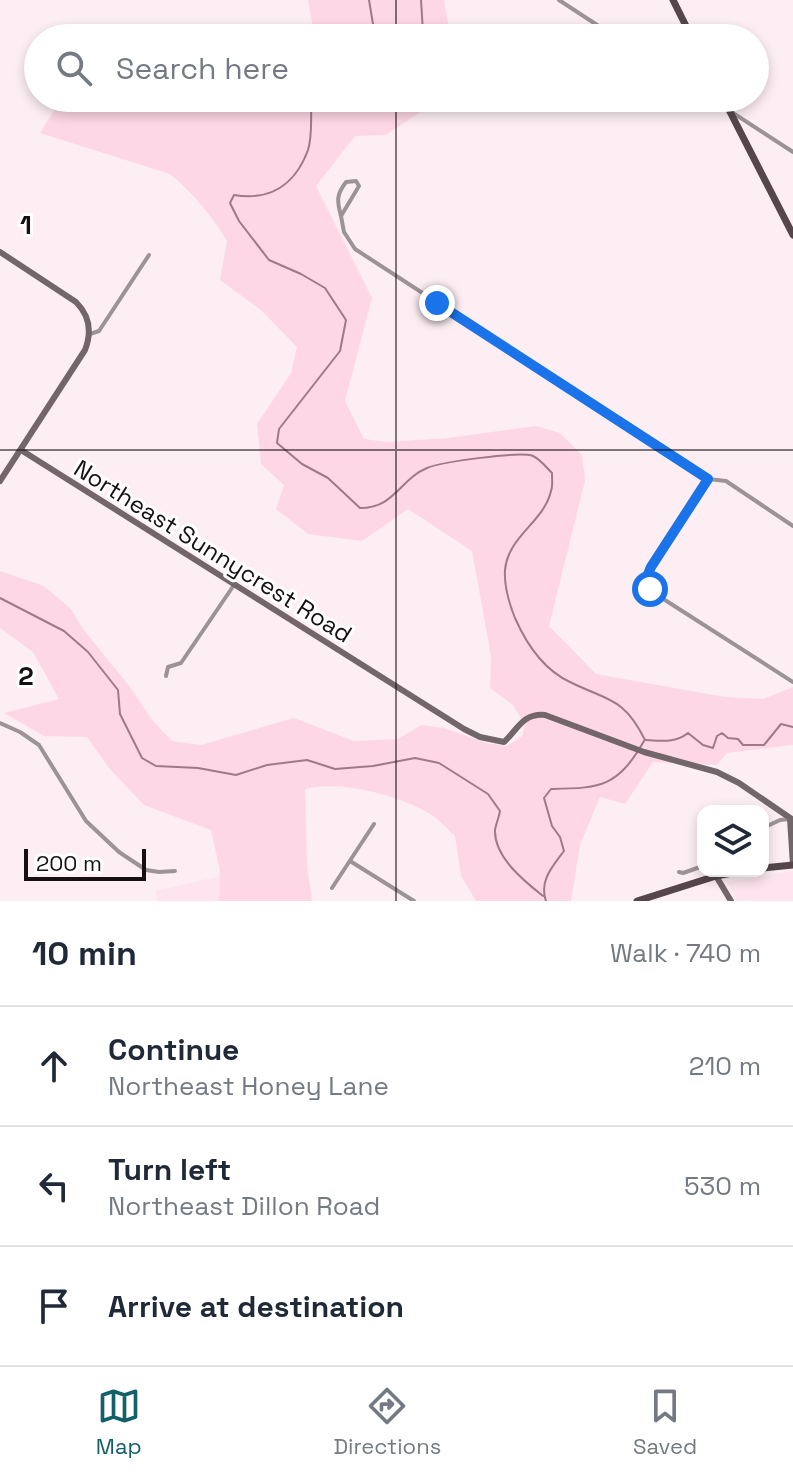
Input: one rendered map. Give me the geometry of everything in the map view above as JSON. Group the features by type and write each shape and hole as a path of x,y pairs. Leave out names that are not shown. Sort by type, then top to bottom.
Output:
{"main road":[{"path":"673,0 685,24"},
{"path":"730,112 793,235"},
{"path":"769,867 793,865"},
{"path":"637,901 713,877"}],"street":[{"path":"559,0 596,24"},
{"path":"731,112 793,152"},
{"path":"341,216 359,186 356,181 346,182 336,200 341,216 350,244 708,479 726,481 793,526"},
{"path":"0,252 76,302 85,313 90,334 85,350 0,481"},
{"path":"90,334 99,331 149,255"},
{"name":"Northeast Sunnycrest Road","path":"21,450 446,719 480,737 504,742 521,722 538,714 658,756 725,775 783,811 792,820"},
{"path":"708,479 651,567 647,584 654,593 793,682"},
{"path":"166,676 168,667 181,663 234,585"},
{"path":"0,723 39,745 86,821 119,852 146,870 175,871"},
{"path":"769,825 780,820 792,820 793,865"},
{"path":"332,888 374,824"},
{"path":"350,861 414,901"},
{"path":"679,872 697,868"},
{"path":"717,877 731,901"}],"shaded area":[{"path":"308,0 444,0 448,24 312,24"},
{"path":"53,112 420,112 386,135 355,136 316,186 372,298 345,401 364,439 387,442 448,438 536,426 560,433 582,455 585,481 549,626 596,674 725,697 763,699 793,687 793,745 727,753 717,765 653,762 625,804 600,797 580,845 571,901 476,901 461,876 455,836 434,817 384,795 334,786 305,789 307,866 312,901 219,901 220,871 211,830 144,805 109,768 87,737 44,736 4,713 59,699 33,652 0,628 0,571 44,586 71,609 152,720 172,741 201,745 294,718 354,741 398,739 421,725 444,728 486,743 507,746 522,736 525,725 513,705 490,688 491,656 472,551 408,509 362,541 308,534 276,509 284,485 261,464 257,424 291,373 297,347 262,311 220,280 227,241 202,205 170,174 40,133"},
{"path":"793,871 793,901 737,901 727,882 769,877"},
{"path":"220,876 219,901 157,901 155,891"}],"waterway":[{"path":"369,0 373,24"},
{"path":"421,0 422,24"},
{"path":"312,112 310,144 296,173 270,193 234,195 230,203 239,221 269,260 325,288 346,320 340,351 279,429 277,443 302,464 328,478 360,508 381,503 427,468 513,455 538,459 552,473 552,487 541,512 519,538 508,558 505,582 513,612 525,637 544,663 561,677 622,708 630,715 645,740"},
{"path":"0,598 64,631 88,652 118,690 120,714 142,758 156,766 198,768 236,775 267,765 307,760 335,769 415,758 439,763 488,794 500,811 495,830 499,850 512,868 543,896"},
{"path":"646,740 673,740 688,733 703,745 713,748 717,736 722,733 728,738 738,739 743,745 764,745 781,724 793,727"},
{"path":"546,901 545,881 564,851 560,837 552,826 544,798 551,789 595,786 616,777 644,741"}],"route":[{"path":"437,303 708,479 651,567 646,579 650,589"}]}
